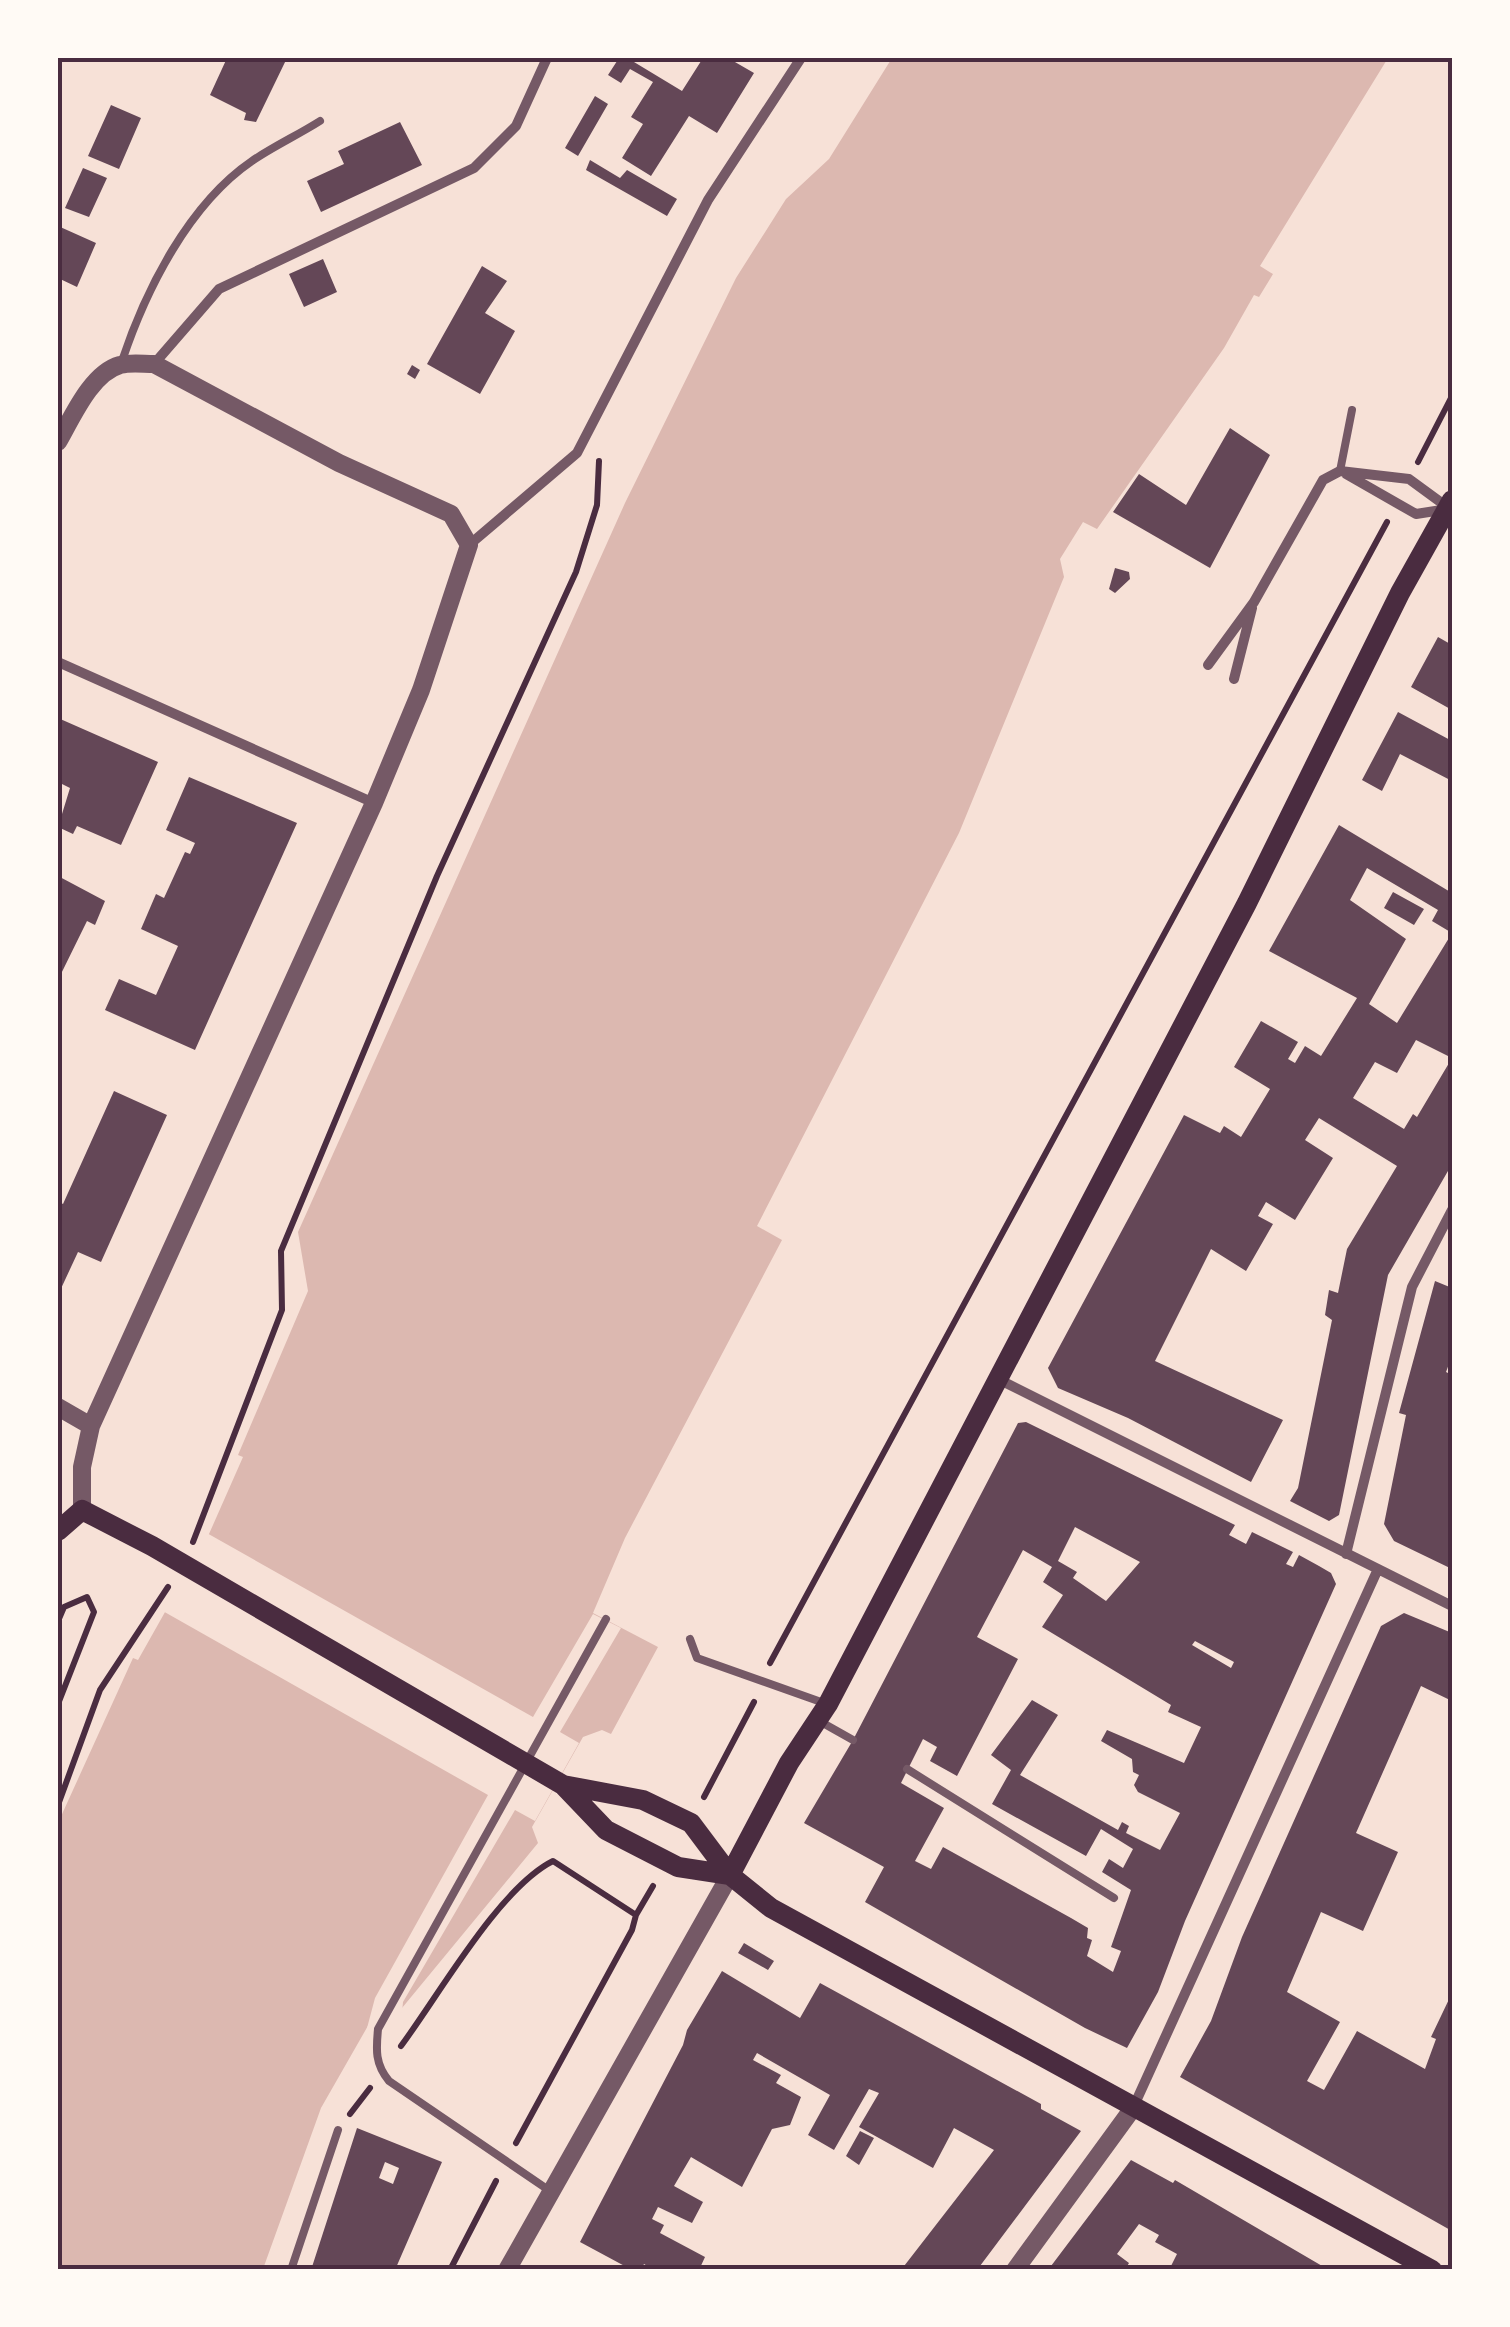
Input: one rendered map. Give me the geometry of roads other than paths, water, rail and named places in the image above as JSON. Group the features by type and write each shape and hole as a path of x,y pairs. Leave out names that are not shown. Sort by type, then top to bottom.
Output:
{"main road":[{"path":"730,1875 822,1712 998,1379 1247,903 1400,593 1451,506"},
{"path":"58,1531 82,1510 162,1551 563,1786 606,1830 678,1868 730,1875"},
{"path":"563,1786 643,1800 691,1823 730,1875 771,1908 1432,2270"}],"street":[{"path":"154,364 219,290 474,168 516,126 547,58"},
{"path":"82,1510 82,1467 92,1426 374,803 421,690 468,545 577,453 708,200 801,58"},
{"path":"58,442 81,401 108,371 120,365 154,364 339,462 451,514 468,545"},
{"path":"1340,471 1416,514 1451,506"},
{"path":"1208,665 1254,602 1314,490 1340,471 1409,478 1451,506"},
{"path":"1234,678 1254,602"},
{"path":"58,662 374,803"},
{"path":"1346,1554 1412,1287 1452,1210"},
{"path":"998,1379 1452,1606"},
{"path":"58,1408 92,1426"},
{"path":"1014,2270 1133,2108 1378,1570"},
{"path":"507,2270 730,1875"}],"lane":[{"path":"120,365 176,246 207,201 250,162 320,122"},
{"path":"1340,471 1352,410"},
{"path":"551,2191 389,2081 380,2069 376,2052 378,2029 606,1619"},
{"path":"690,1639 697,1658 764,1682 822,1712 853,1740"},
{"path":"907,1770 1114,1898"},
{"path":"291,2270 338,2130"}]}
